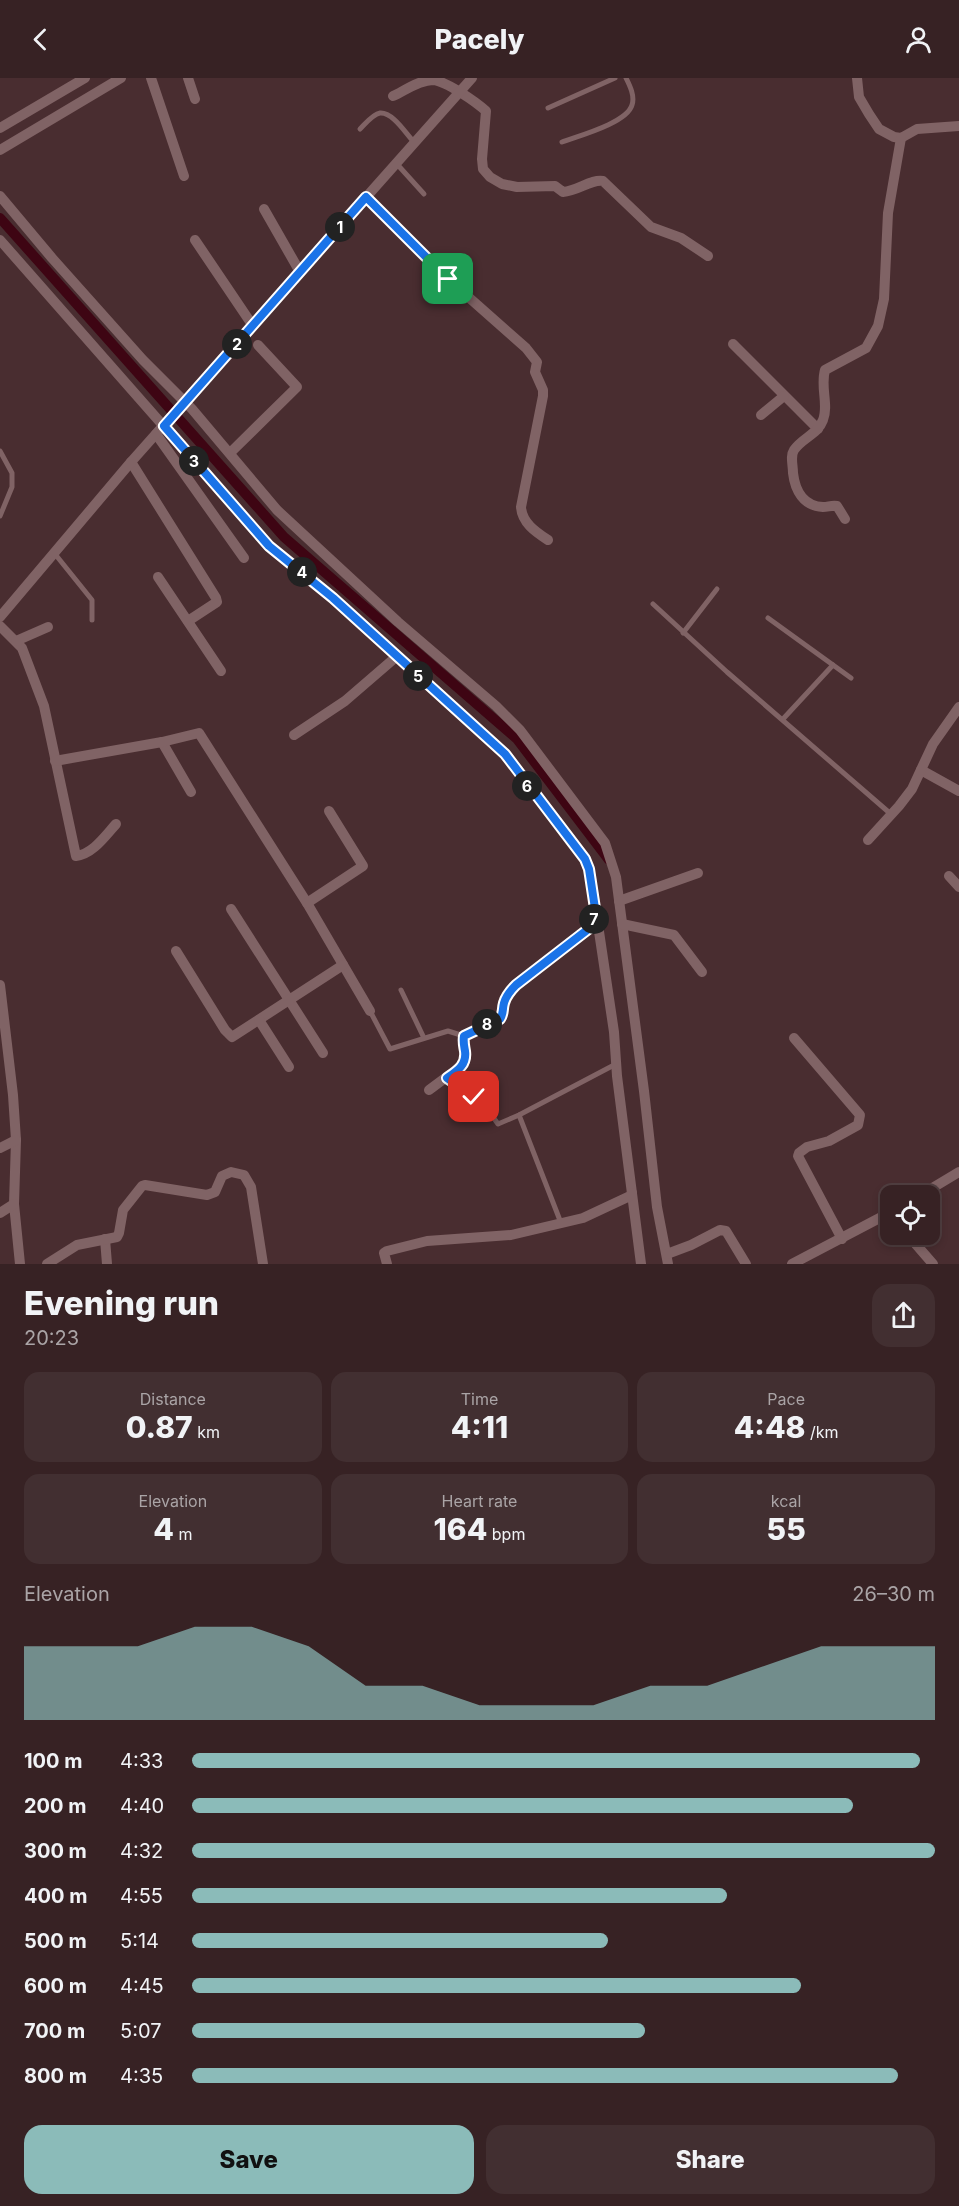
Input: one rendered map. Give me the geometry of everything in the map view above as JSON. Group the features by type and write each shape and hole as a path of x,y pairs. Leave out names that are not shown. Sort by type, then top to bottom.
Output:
{"street":[{"path":"0,128 85,78"},
{"path":"0,150 121,78"},
{"path":"151,78 184,176"},
{"path":"188,78 195,99"},
{"path":"0,617 131,462 472,78"},
{"path":"857,78 859,97 879,129 894,137 902,138 917,129 959,126"},
{"path":"393,96 417,84 432,80 445,84 486,111 482,159 483,169 490,177 502,184 517,187 555,186 563,192 582,188 596,180 603,181 651,227 681,238 708,256"},
{"path":"845,519 837,506 823,507 804,501 796,490 792,456 795,450 822,424 825,415 822,390 825,370 866,348 878,326 884,299 888,213 902,138"},
{"path":"0,196 143,360 230,453 277,510 398,622 496,706 520,730 605,843 613,863 619,901 657,1207 667,1259 720,1230 726,1231 746,1264"},
{"path":"366,197 448,279 526,348 537,362 535,372 543,390 543,396 521,514 534,530 548,540"},
{"path":"264,209 300,272"},
{"path":"0,240 269,546 333,598 505,754 538,800 578,848 589,869 614,1032 641,1264"},
{"path":"195,240 253,326"},
{"path":"733,344 818,429"},
{"path":"230,453 297,387 258,345"},
{"path":"761,415 784,396"},
{"path":"164,426 244,558"},
{"path":"131,462 216,598 217,602 213,606 188,621"},
{"path":"158,577 221,671"},
{"path":"0,626 16,640 26,657 44,706 76,856 83,855 99,843 116,824"},
{"path":"16,640 48,627"},
{"path":"294,735 345,701 396,657"},
{"path":"868,840 892,815 912,789 933,744 959,707"},
{"path":"55,761 199,733 307,903 370,1011"},
{"path":"162,742 191,792"},
{"path":"921,770 959,791"},
{"path":"307,903 363,866 329,811"},
{"path":"619,901 698,873"},
{"path":"950,876 959,887"},
{"path":"231,909 324,1053"},
{"path":"429,1090 464,1064 466,1055 464,1036 500,1019 504,1003 512,990 591,927 596,915"},
{"path":"622,924 674,935 702,972"},
{"path":"176,951 225,1030 232,1037 343,965"},
{"path":"0,985 16,1140 14,1204 20,1264"},
{"path":"259,1020 289,1067"},
{"path":"794,1038 860,1115 858,1125 829,1141 807,1147 798,1156 842,1239"},
{"path":"0,1148 16,1140"},
{"path":"47,1264 76,1245 117,1237 123,1210 142,1186 207,1195 215,1192 222,1176 231,1172 244,1175 251,1187 263,1264"},
{"path":"937,1185 959,1172"},
{"path":"387,1264 383,1257 387,1251 427,1241 511,1235 562,1224 583,1218 630,1196 632,1192"},
{"path":"0,1213 14,1204"},
{"path":"792,1264 880,1219"},
{"path":"105,1239 107,1264"},
{"path":"917,1245 933,1264"}],"lane":[{"path":"548,108 615,78"},
{"path":"562,142 608,124 629,111 633,95 626,78"},
{"path":"360,129 381,113 389,115 414,142"},
{"path":"396,163 424,194"},
{"path":"0,451 12,473 12,487 0,516"},
{"path":"55,554 92,600 92,620"},
{"path":"683,633 717,589"},
{"path":"653,604 683,633 892,815"},
{"path":"768,618 851,678"},
{"path":"783,719 833,665"},
{"path":"402,990 424,1038"},
{"path":"370,1011 390,1049 448,1031 464,1036"},
{"path":"447,1078 483,1103 498,1124 616,1064"},
{"path":"519,1115 562,1224"}],"waterway":[{"path":"0,218 284,537 517,739 609,860"}],"route":[{"path":"448,279 366,197 164,426 269,546 333,598 505,754 585,859 591,878 596,915 591,927 516,985 508,994 500,1019 464,1036 466,1055 464,1064 447,1078 474,1097"}]}
